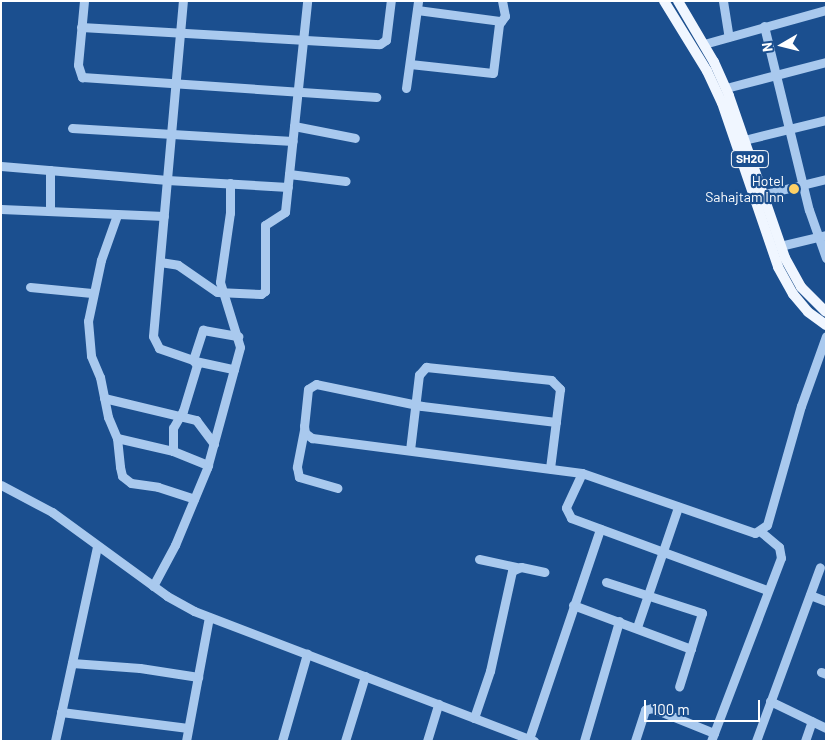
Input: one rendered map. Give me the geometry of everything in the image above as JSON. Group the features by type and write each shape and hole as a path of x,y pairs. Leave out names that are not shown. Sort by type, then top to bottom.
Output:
{"main road":[{"name":"SH20","path":"664,1 707,71 722,103 778,267 798,300 826,325"},
{"name":"SH20","path":"678,1 704,44 726,88 780,246 801,287 826,312"}],"street":[{"path":"84,1 78,65 82,77 376,96"},
{"path":"183,1 154,343 159,348 194,360 234,369"},
{"path":"160,262 175,263 209,289 223,293 261,294 265,291 265,225 270,219 284,214 307,1"},
{"path":"81,28 383,44 386,40 391,1"},
{"path":"410,64 491,74 501,21 505,16 502,1"},
{"path":"722,1 729,37"},
{"path":"406,88 417,6 501,21"},
{"path":"704,44 826,10"},
{"path":"764,26 778,74 803,185 821,236 826,258"},
{"path":"726,88 826,62"},
{"path":"744,140 826,120"},
{"path":"294,126 355,138"},
{"path":"72,128 293,141"},
{"path":"1,166 167,180 288,186"},
{"path":"50,170 50,211"},
{"path":"289,174 346,181"},
{"path":"761,195 826,178"},
{"path":"153,586 208,465 240,344 223,293 220,277 230,217 230,184"},
{"path":"1,208 164,216"},
{"path":"118,215 92,293 88,338 108,417 117,438 120,468 126,480 194,499"},
{"path":"780,246 821,236"},
{"path":"30,287 92,293"},
{"path":"174,451 173,428 197,367 194,360 203,330 238,336"},
{"path":"304,430 312,438 582,473 751,533 761,532 767,525 801,406 826,336"},
{"path":"410,450 419,375 423,369 432,366 551,380 560,389 550,468"},
{"path":"337,488 299,477 297,467 304,430 308,389 313,384 415,403 556,422"},
{"path":"104,398 198,422 214,444"},
{"path":"117,438 174,451 208,465"},
{"path":"582,473 566,511 571,518 767,590"},
{"path":"1,485 52,512 153,586 209,617 532,740 573,605 600,530"},
{"path":"637,627 678,507"},
{"path":"635,741 646,710 652,708 713,737 782,554 761,532"},
{"path":"55,741 97,546"},
{"path":"479,559 544,572"},
{"path":"474,718 490,671 510,574 518,567"},
{"path":"756,741 820,567"},
{"path":"606,582 702,613 679,687"},
{"path":"810,595 826,602"},
{"path":"573,605 637,627 691,649"},
{"path":"186,741 209,617"},
{"path":"584,741 619,621"},
{"path":"282,741 306,654"},
{"path":"72,663 140,668 198,677"},
{"path":"346,741 365,676"},
{"path":"770,701 826,728"},
{"path":"427,741 438,704"},
{"path":"61,712 188,728"},
{"path":"805,741 812,721"}],"place":[{"name":"Hotel Sahajtam Inn","path":"794,189"}]}
